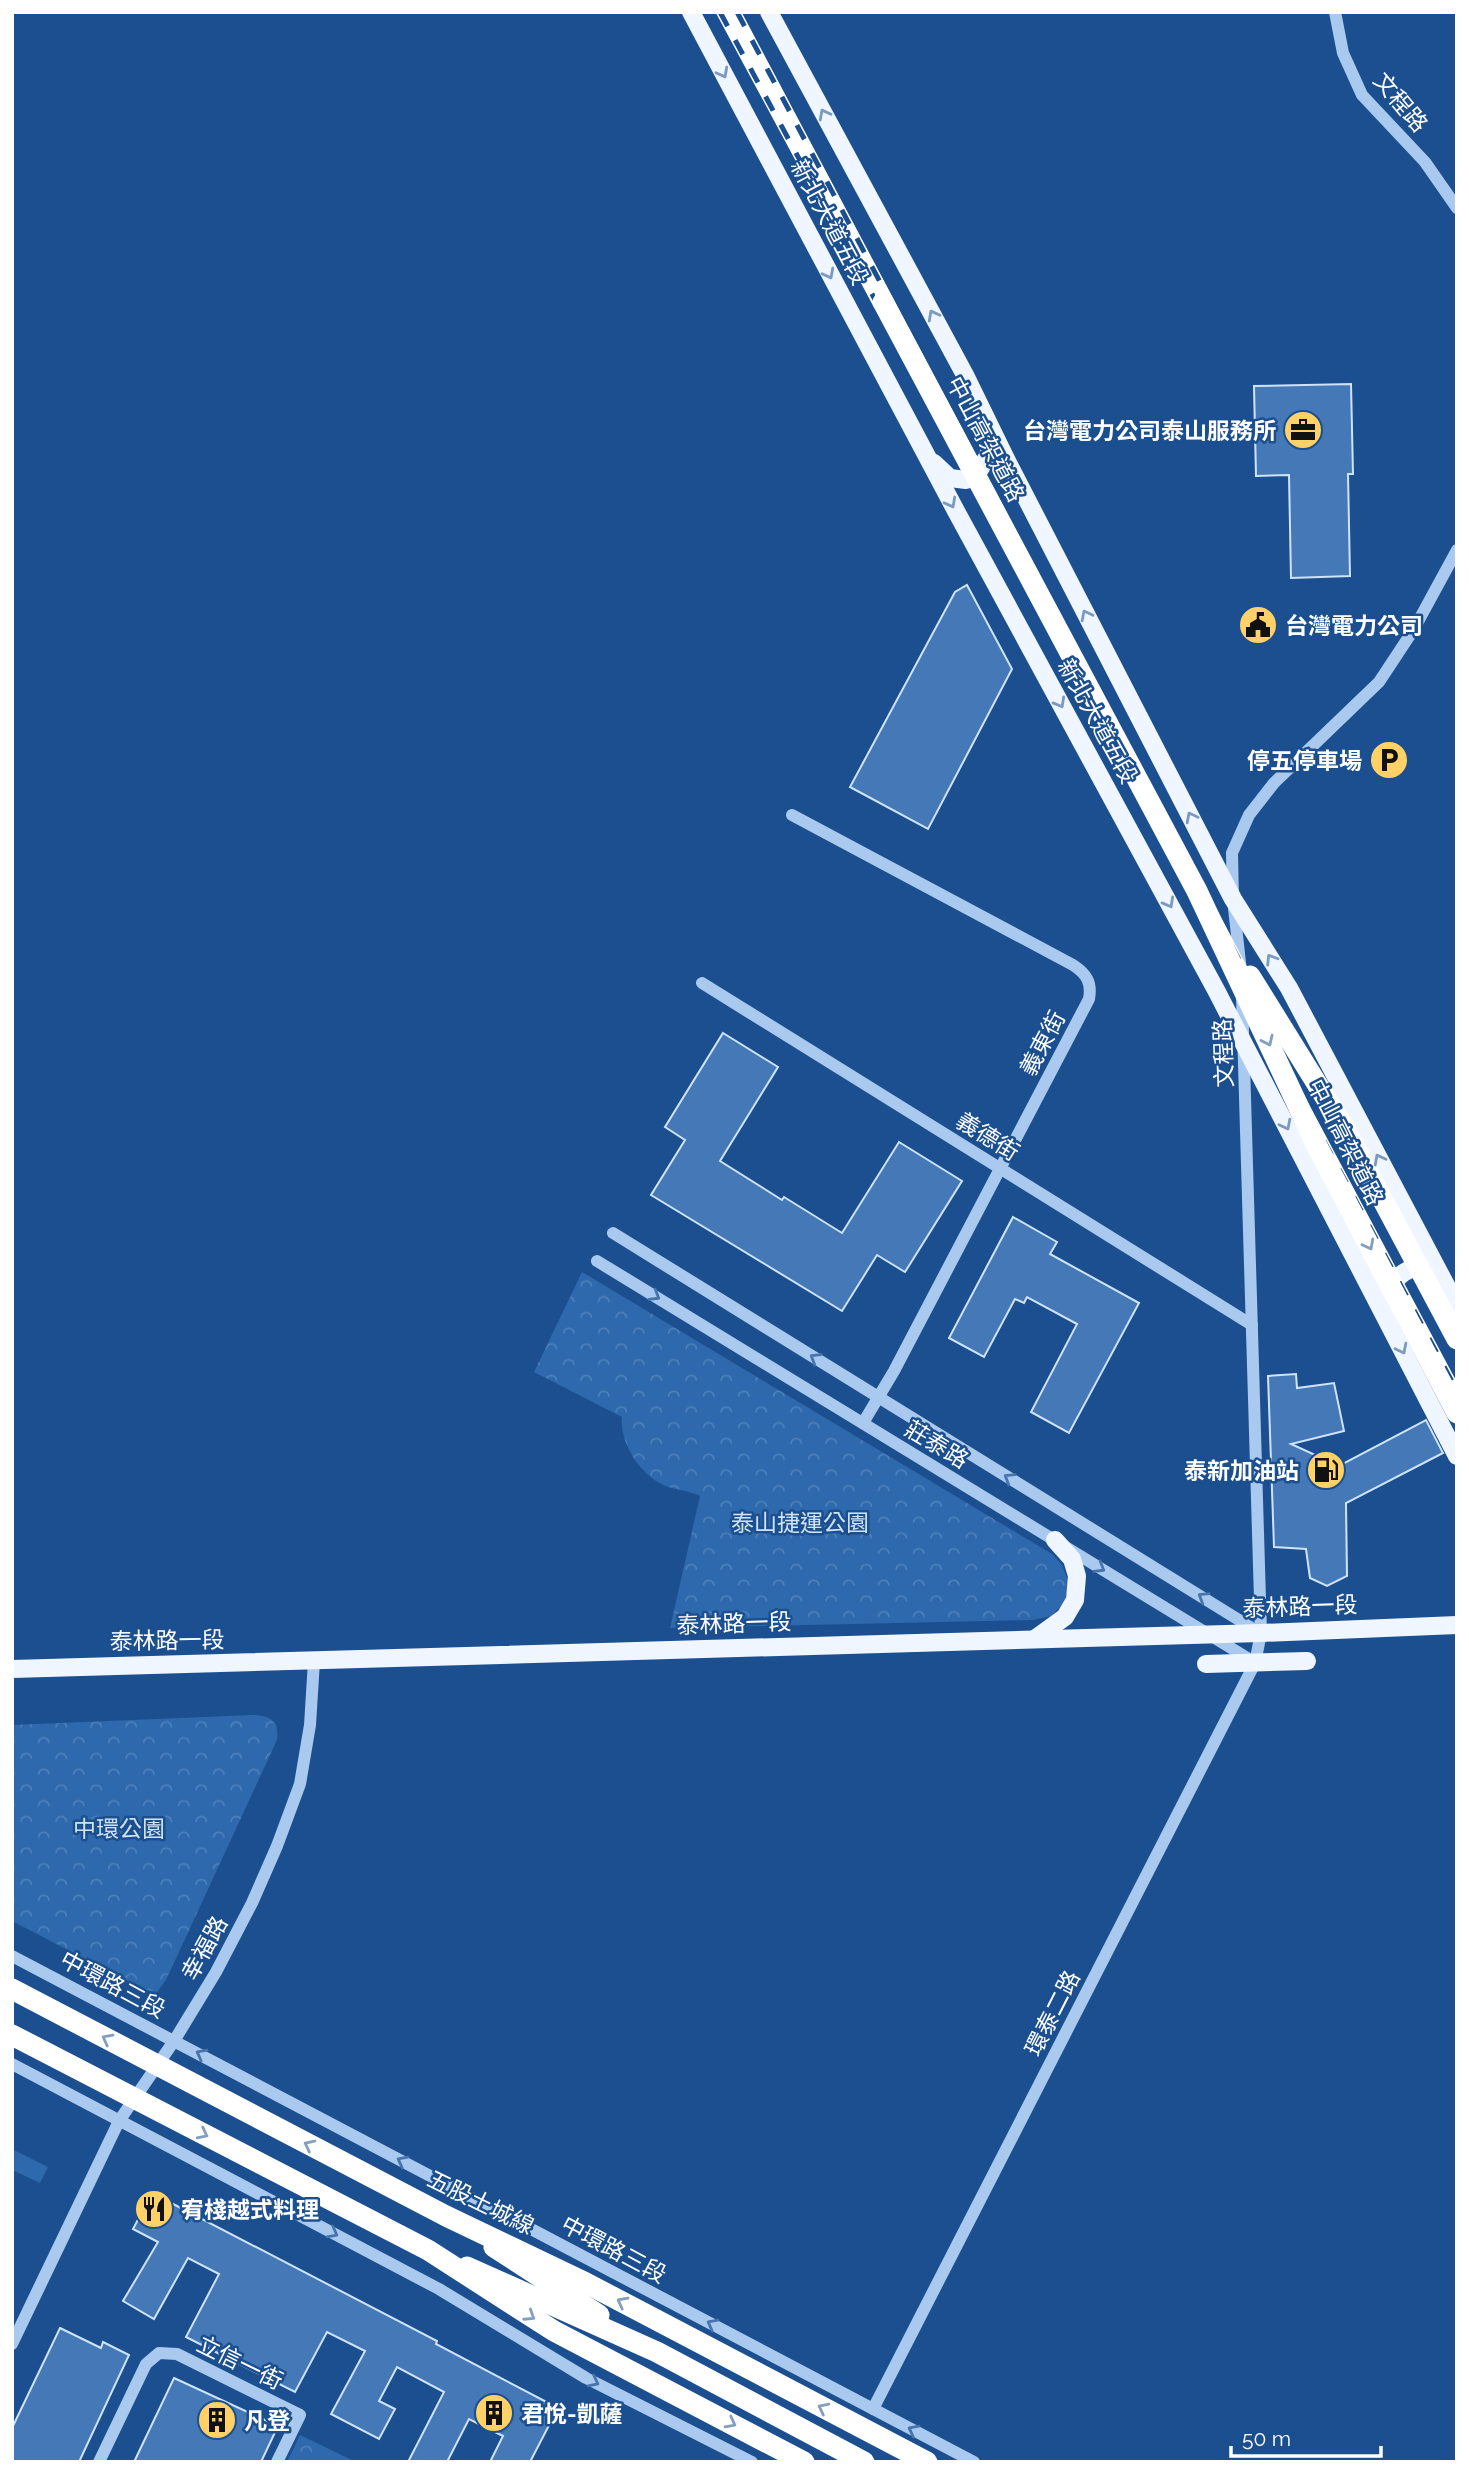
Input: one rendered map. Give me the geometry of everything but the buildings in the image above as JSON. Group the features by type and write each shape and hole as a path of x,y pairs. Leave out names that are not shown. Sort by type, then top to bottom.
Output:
{"highway":[{"name":"中山高架道路","path":"729,12 1197,891 1317,1146 1457,1413"},
{"name":"中山高架道路","path":"1197,891 1345,1129 1457,1339"},
{"name":"五股土城線","path":"12,1989 446,2216 586,2283 927,2462"},
{"path":"12,2035 428,2250 657,2352 864,2462"},
{"path":"446,2216 657,2352"},
{"path":"428,2250 554,2331 804,2462"}],"main road":[{"name":"新北大道五段","path":"691,12 925,453 1244,1043 1457,1456"},
{"name":"新北大道五段","path":"769,12 965,375 1233,899 1289,988 1457,1306"},
{"path":"925,453 950,478 966,480 980,470 988,456 994,435"},
{"path":"1380,1308 1393,1280 1401,1273 1424,1268 1442,1277"},
{"path":"1035,1639 1065,1618 1075,1600 1077,1576 1072,1559 1055,1540"},
{"name":"泰林路一段","path":"12,1669 1457,1625"},
{"path":"1206,1664 1307,1661"}],"street":[{"name":"文程路","path":"1335,12 1343,53 1362,95 1425,162 1457,208"},
{"name":"文程路","path":"1261,1633 1242,989 1233,899 1232,853 1249,815 1274,783 1379,682 1414,629 1457,550"},
{"name":"義東街","path":"792,815 1073,965 1082,971 1091,989 1089,999 863,1423"},
{"name":"義德街","path":"702,983 1252,1325"},
{"name":"莊泰路","path":"612,1233 1261,1633"},
{"name":"莊泰路","path":"597,1261 1255,1663"},
{"name":"環泰二路","path":"873,2409 1255,1663 1261,1633"},
{"name":"幸福路","path":"12,2344 118,2121 174,2040 216,1972 252,1903 300,1784 310,1725 314,1661"},
{"name":"中環路三段","path":"12,1956 974,2462"},
{"path":"12,2064 439,2289 586,2378 752,2462"},
{"name":"立信一街","path":"99,2462 146,2364 159,2353 177,2354 300,2415 277,2462"}],"green space":[{"name":"泰山捷運公園","path":"582,1272 1052,1554 1062,1565 1069,1583 1065,1602 1051,1616 1033,1620 670,1628 700,1496 658,1483 641,1468 628,1449 622,1417 534,1372"},
{"name":"中環公園","path":"253,1715 269,1718 275,1724 277,1740 166,1980 157,1992 145,1990 12,1921 12,1725"},
{"path":"12,2149 48,2167 40,2183 12,2170"},
{"path":"300,2435 356,2462 287,2462"}],"railway":[{"path":"720,12 1457,1391"},
{"path":"737,12 1245,971"}],"place":[{"name":"台灣電力公司泰山服務所","path":"1303,430"},
{"name":"台灣電力公司","path":"1258,625"},
{"name":"停五停車場","path":"1389,760"},
{"name":"泰新加油站","path":"1326,1470"},
{"name":"宥棧越式料理","path":"154,2209"},
{"name":"君悅-凱薩","path":"494,2413"},
{"name":"凡登","path":"217,2420"}]}
